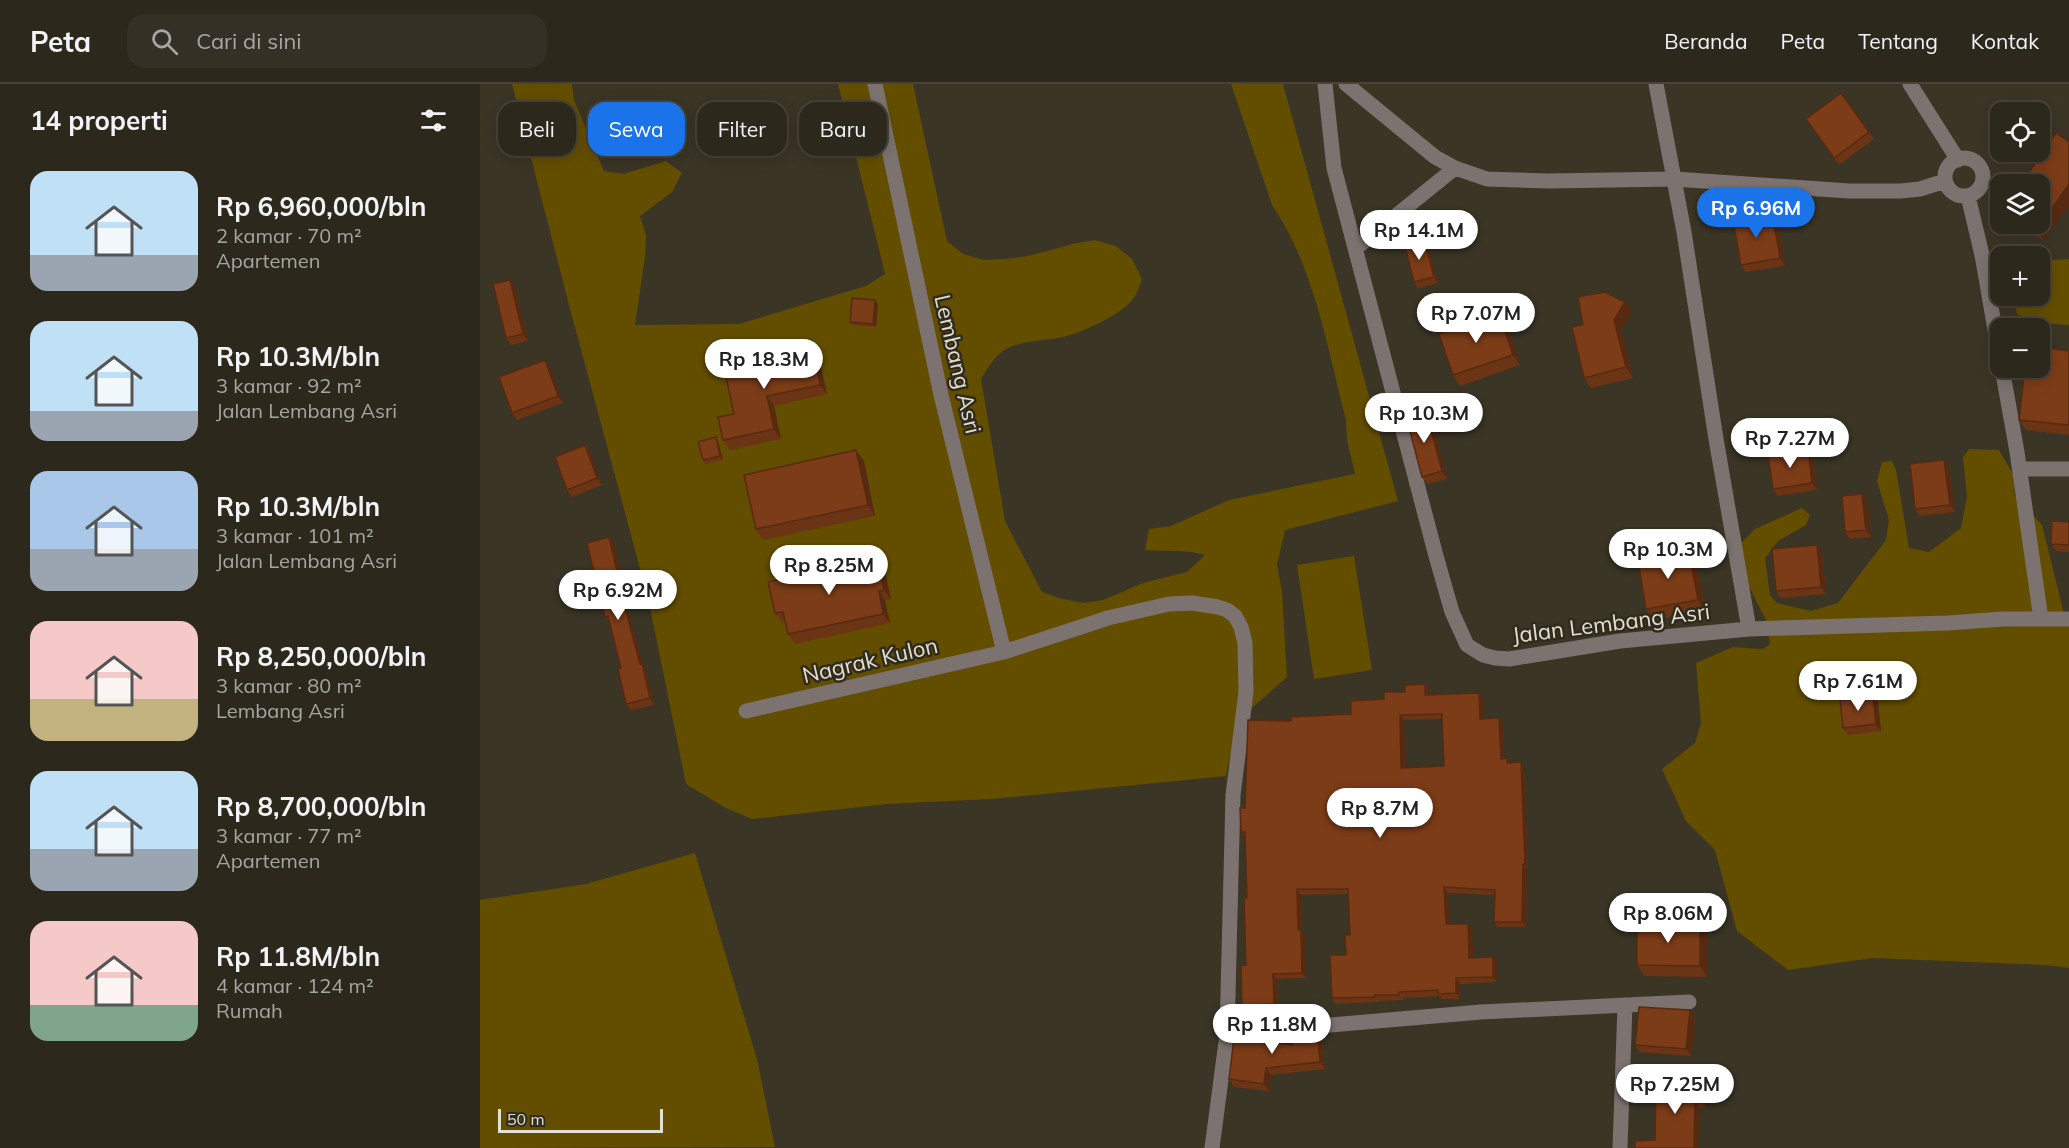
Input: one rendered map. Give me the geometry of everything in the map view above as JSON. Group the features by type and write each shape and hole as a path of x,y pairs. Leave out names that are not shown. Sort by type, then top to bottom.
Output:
{"street":[{"name":"Lembang Asri","path":"875,84 941,395 1004,652"},
{"path":"1325,84 1327,123 1334,168 1356,248 1455,168"},
{"path":"1346,84 1435,157 1455,168 1487,178 1519,181 1674,179 1849,191 1901,191 1920,189 1945,181"},
{"path":"1656,84 1749,628"},
{"path":"1910,84 1958,160"},
{"path":"1958,160 1972,160 1982,172 1980,187 1968,196 1953,193 1945,181 1947,168 1958,160"},
{"path":"1968,196 1982,255 1993,318"},
{"name":"Jalan Lembang Asri","path":"1356,248 1452,612 1467,645 1483,655 1509,659 1620,641 1749,628 2069,619"},
{"path":"2003,378 2020,469 2041,619"},
{"path":"2020,469 2069,469"},
{"name":"Nagrak Kulon","path":"746,711 1004,652 1108,618 1169,604 1192,603 1218,607 1235,616 1241,627 1245,643 1246,692 1233,795 1227,1034 1212,1148"},
{"path":"1227,1034 1481,1012 1689,1002"},
{"path":"1620,1148 1625,1005"}],"shaded area":[{"path":"512,84 572,84 575,102 517,102"},
{"path":"838,84 913,84 947,241 963,254 984,260 1028,256 1095,240 1116,246 1132,259 1142,279 1135,296 1113,315 1071,335 1021,343 1008,348 989,366 981,379 1005,521 1042,592 1084,603 1103,600 1143,583 1187,572 1205,555 1183,551 1145,550 1149,529 1171,526 1229,500 1355,474 1347,440 1346,420 1318,309 1299,254 1272,205 1231,84 1283,84 1398,501 1285,530 1277,565 1282,592 1287,677 1237,721 1226,776 992,799 887,804 752,819 724,807 686,784 648,598 531,156 576,156 576,105 588,133 588,156 598,156 604,171 623,174 666,161 682,173 672,192 640,216 646,235 645,257 635,325 739,324 866,286 885,274 856,156 887,156 887,102 842,102"},
{"path":"2069,259 2069,325 2050,324 2050,318 2025,318 2017,314 2015,306 2050,306 2050,260"},
{"path":"1969,449 1999,450 2013,474 2015,496 2042,525 2067,626 2069,626 2069,968 2047,965 1872,958 1788,970 1737,931 1715,850 1686,821 1662,769 1695,743 1701,723 1696,663 1733,647 1763,649 1770,644 1765,618 1742,573 1741,543 1755,529 1802,508 1810,515 1806,525 1778,541 1765,558 1770,595 1777,603 1811,611 1838,603 1886,540 1889,520 1877,481 1882,462 1892,461 1896,470 1909,548 1929,552 1961,528 1967,497 1963,457"},
{"path":"1354,556 1372,670 1314,679 1297,565"},
{"path":"695,853 757,1059 775,1147 480,1148 480,900 586,884"}],"building":[{"path":"1841,93 1869,132 1834,158 1806,119"},
{"path":"2056,133 2069,142 2069,184 2050,211 2050,174 2028,174 2036,162 2050,162 2050,142"},
{"path":"1772,213 1780,258 1741,265 1733,220"},
{"path":"1424,239 1434,277 1414,282 1405,246"},
{"path":"510,280 523,334 506,338 493,284"},
{"path":"1605,292 1625,302 1614,320 1626,367 1584,378 1572,327 1583,325 1578,297"},
{"path":"852,298 875,300 873,324 850,322"},
{"path":"1499,314 1513,355 1453,375 1439,334"},
{"path":"2050,348 2069,351 2069,425 2019,420 2024,378 2050,378"},
{"path":"813,349 820,385 767,396 774,429 723,440 718,417 734,414 724,368"},
{"path":"545,360 558,396 512,413 499,377"},
{"path":"1426,411 1442,471 1422,477 1406,416"},
{"path":"716,437 720,456 703,460 698,442"},
{"path":"585,445 597,478 567,490 555,457"},
{"path":"1808,449 1812,483 1773,489 1768,455"},
{"path":"856,450 868,505 756,529 744,475"},
{"path":"1944,460 1950,505 1915,509 1910,464"},
{"path":"1862,494 1866,530 1845,532 1842,496"},
{"path":"2052,521 2069,522 2069,545 2051,544"},
{"path":"609,537 628,619 650,698 626,704 618,669 621,668 608,616 605,617 587,543"},
{"path":"1817,545 1821,587 1776,591 1772,549"},
{"path":"1689,551 1698,600 1646,609 1638,560"},
{"path":"877,558 884,590 879,591 883,614 788,634 783,612 775,613 768,582"},
{"path":"1425,684 1425,695 1479,693 1480,719 1499,718 1501,759 1507,758 1507,763 1521,762 1525,864 1523,864 1522,922 1494,922 1495,890 1444,887 1446,924 1468,924 1469,958 1493,957 1493,977 1456,978 1456,993 1438,994 1438,990 1399,992 1399,995 1375,995 1375,997 1332,998 1330,955 1346,955 1345,935 1350,935 1348,889 1297,889 1302,973 1273,974 1274,1004 1242,1006 1241,966 1246,965 1244,898 1247,898 1245,832 1241,832 1240,808 1245,808 1248,720 1291,721 1291,717 1351,714 1351,701 1384,699 1384,692 1405,692 1405,685","holes":["1442,714 1444,766 1401,768 1400,715"]},
{"path":"1873,696 1876,724 1843,728 1840,700"},
{"path":"1637,921 1700,922 1700,966 1637,965"},
{"path":"1639,1007 1690,1010 1686,1049 1635,1045"},
{"path":"1317,1028 1320,1062 1266,1068 1264,1084 1229,1079 1234,1038 1292,1045 1290,1031"},
{"path":"1681,1079 1703,1079 1703,1102 1695,1102 1694,1148 1635,1148 1635,1141 1655,1140 1656,1083 1681,1082"}]}
